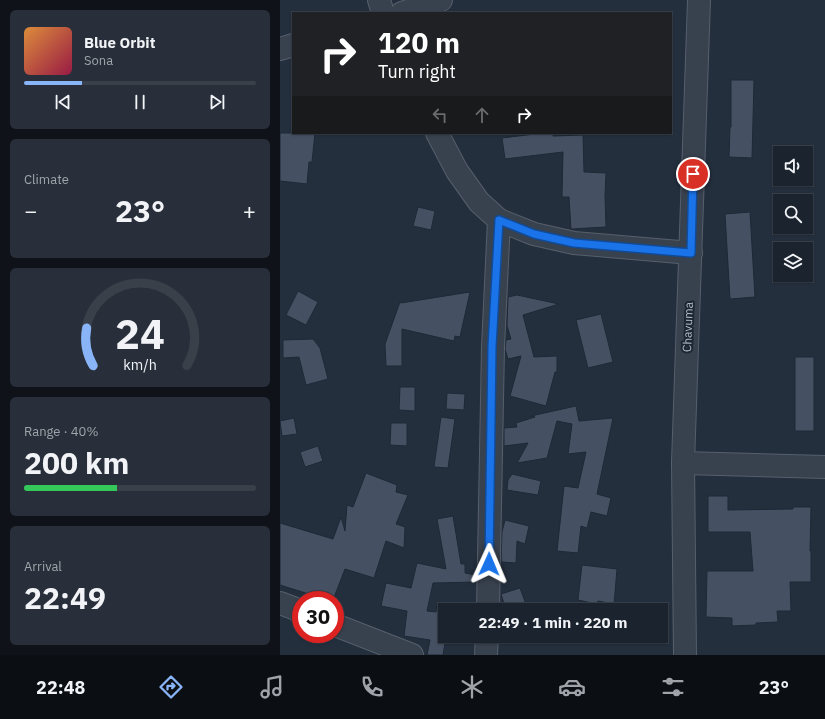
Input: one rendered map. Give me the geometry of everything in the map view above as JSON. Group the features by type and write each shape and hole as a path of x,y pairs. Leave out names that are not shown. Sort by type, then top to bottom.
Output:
{"street":[{"path":"379,0 383,12"},
{"path":"405,12 441,0"},
{"name":"Chavuma","path":"684,655 683,463 699,0"},
{"path":"280,49 292,45"},
{"path":"438,134 457,171 474,196 499,220 534,234 574,243 691,253"},
{"path":"488,603 492,347 499,220"},
{"path":"683,463 825,467"},
{"path":"280,603 292,608"},
{"path":"344,629 412,655"},
{"path":"486,655 487,643"}],"building":[{"path":"731,80 754,80 752,158 729,157 731,127"},
{"path":"280,133 315,134 312,162 309,162 307,184 280,181"},
{"path":"535,134 553,134 553,136 583,135 584,172 606,173 606,227 571,229 569,197 562,197 563,152 505,159 502,138"},
{"path":"418,207 435,211 431,230 413,226"},
{"path":"750,212 755,297 730,299 725,214"},
{"path":"298,291 318,302 306,325 286,315"},
{"path":"470,292 460,337 455,336 454,341 402,329 402,366 386,366 385,344 400,302"},
{"path":"517,295 559,304 523,315 534,357 557,356 557,372 555,372 546,406 510,396 521,356 508,359 505,349 506,340 511,339 507,326 508,297"},
{"path":"601,314 613,362 588,368 576,320"},
{"path":"313,339 320,348 328,379 306,385 299,357 283,358 283,340"},
{"path":"795,357 814,357 814,431 795,431"},
{"path":"400,387 415,387 415,411 399,410"},
{"path":"447,393 465,394 464,410 446,409"},
{"path":"576,406 579,421 613,418 597,494 611,498 607,516 591,512 587,528 581,526 578,553 557,551 564,486 578,488 586,452 568,454 572,424 557,421 547,458 517,463 528,443 504,446 504,428 517,427 516,423 535,417 531,416"},
{"path":"441,417 455,419 448,468 434,467"},
{"path":"294,418 297,434 282,436 280,421"},
{"path":"391,423 407,423 407,446 390,445"},
{"path":"318,446 323,461 305,467 300,452"},
{"path":"366,473 397,485 396,492 408,495 396,524 405,527 404,548 386,541 374,578 345,569 336,591 299,591 280,585 280,523 333,539 341,517 345,531 347,505 353,507"},
{"path":"512,474 541,481 538,495 507,490 508,480"},
{"path":"708,496 728,496 728,510 793,509 793,507 811,507 811,582 790,582 791,611 777,611 778,622 732,626 732,618 706,617 707,571 753,571 750,532 708,532"},
{"path":"453,516 461,564 465,564 465,573 476,575 476,582 433,583 427,611 436,612 438,603 438,643 445,643 443,655 427,655 430,640 404,636 407,611 381,606 386,583 411,588 417,563 446,569 437,519"},
{"path":"505,520 529,526 525,544 517,541 516,563 501,562 502,532"},
{"path":"582,565 617,569 614,603 598,601 597,603 592,603 578,600"},
{"path":"520,588 525,603 504,603 501,594"}],"route":[{"path":"489,564 492,347 499,220 534,234 574,243 691,253 693,174"}]}
